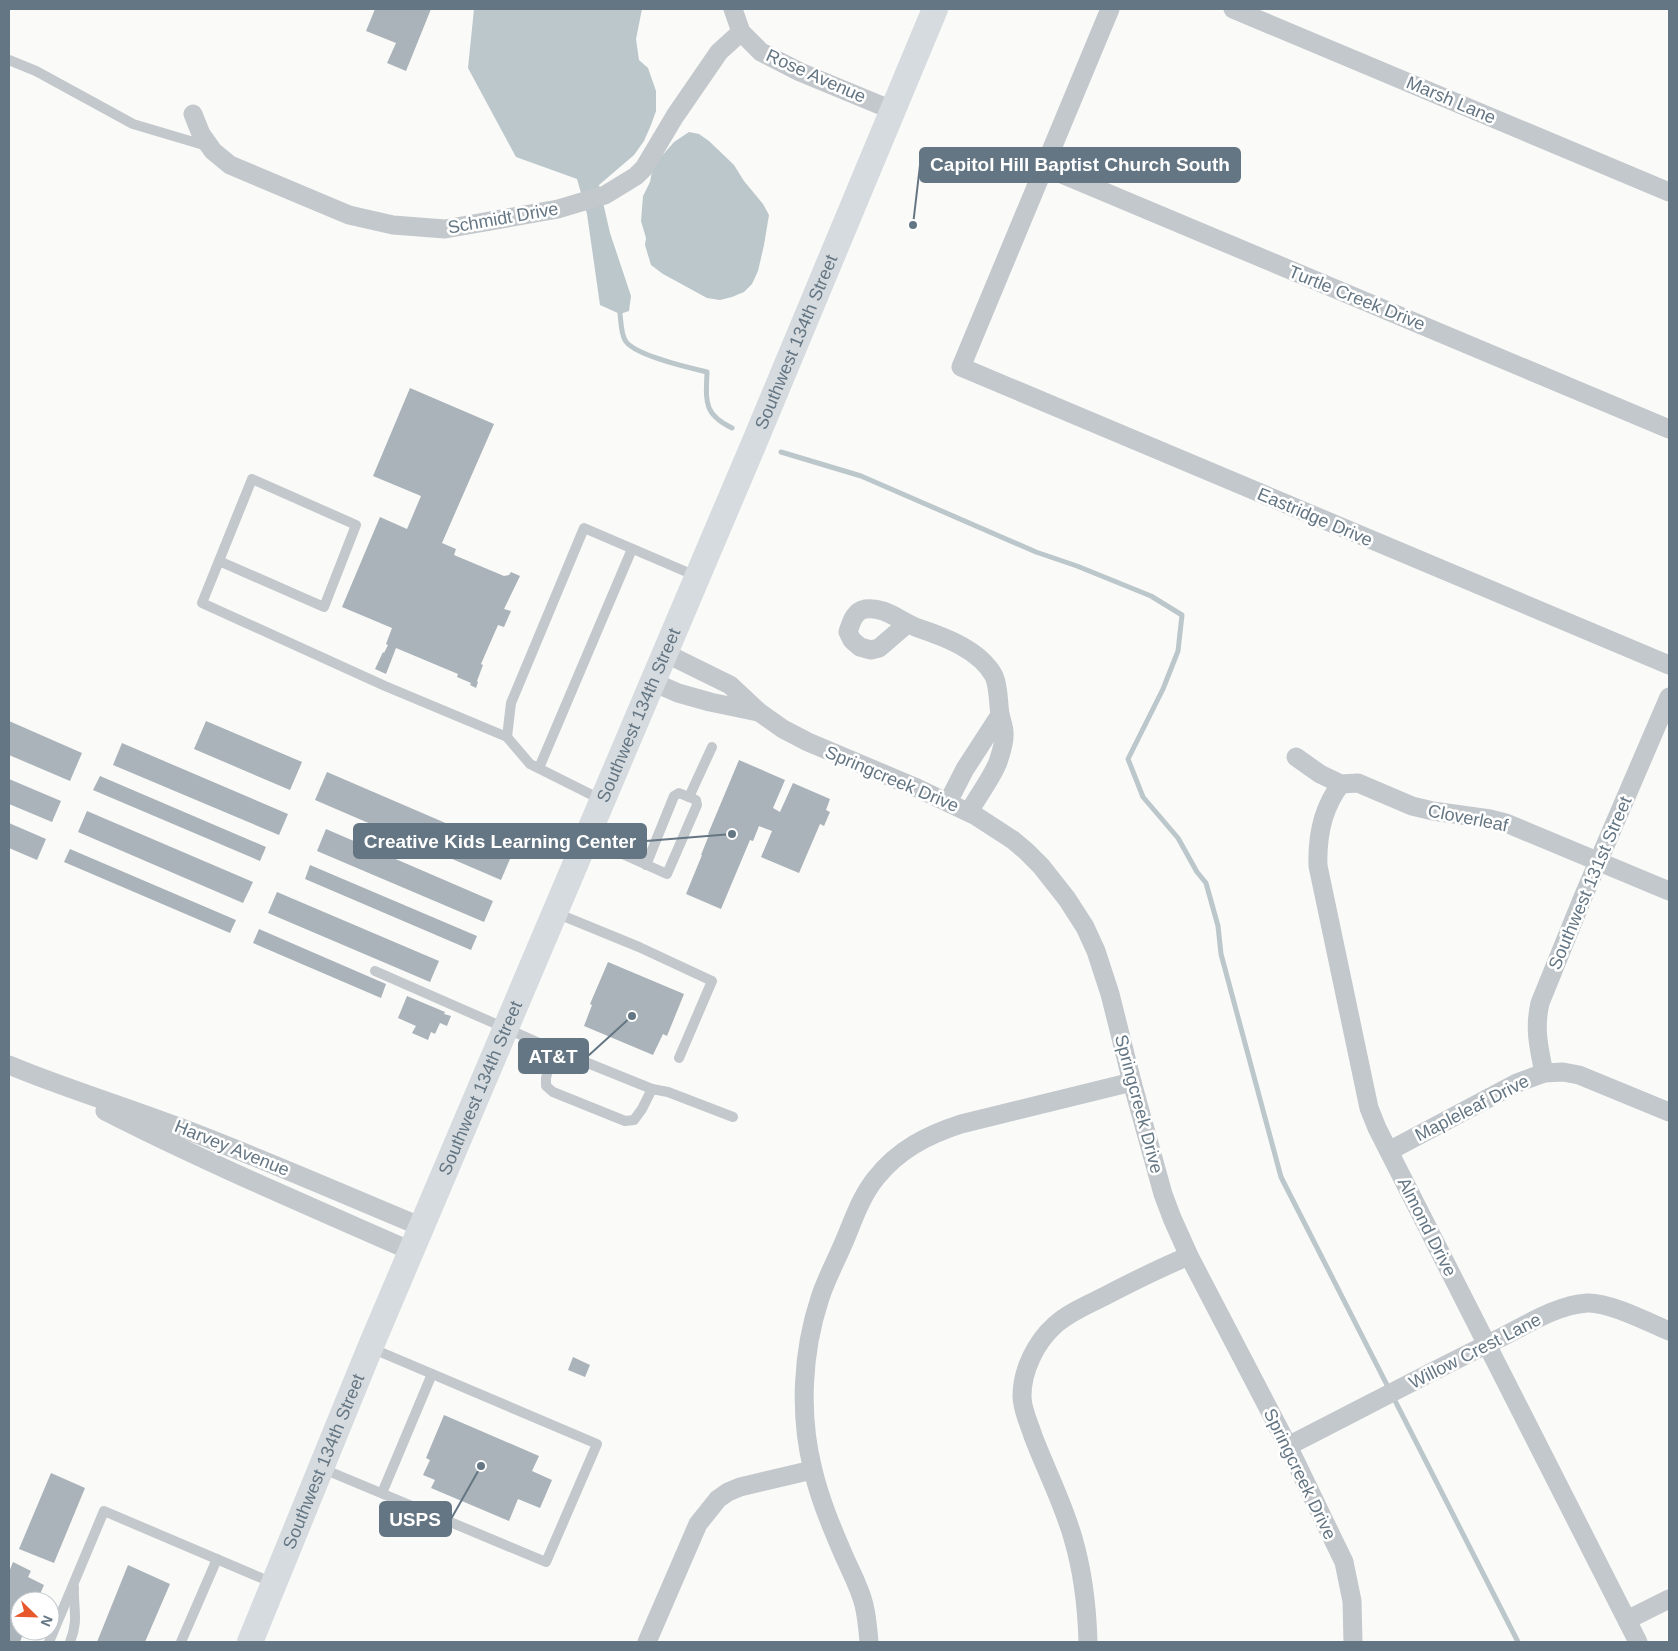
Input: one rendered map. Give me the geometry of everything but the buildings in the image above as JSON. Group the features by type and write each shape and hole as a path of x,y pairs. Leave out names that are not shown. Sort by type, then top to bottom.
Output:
{"main road":[{"name":"Southwest 134th Street","path":"250,1642 320,1467 653,682 935,9"}],"street":[{"name":"Rose Avenue","path":"733,9 741,32 761,52 780,63 892,110"},
{"path":"1045,167 1110,9"},
{"name":"Marsh Lane","path":"1233,9 1669,192"},
{"name":"Schmidt Drive","path":"193,114 201,134 213,151 230,165 349,215 393,224 445,229 558,209 605,195 636,176 644,168 675,116 719,52 741,32"},
{"name":"Eastridge Drive","path":"1045,167 961,367 1669,666"},
{"name":"Turtle Creek Drive","path":"1045,167 1669,429"},
{"path":"907,624 940,635 964,648 983,662 994,677 1000,716 1005,731 1003,746 997,764 969,812"},
{"name":"Springcreek Drive","path":"665,653 730,685 759,712 783,729 808,742 969,812 1013,840 1026,851 1050,878 1085,927 1096,951 1110,994 1163,1194 1189,1256 1288,1446 1344,1562 1352,1601 1353,1642"},
{"name":"Springcreek Drive","path":"653,682 678,693 759,712"},
{"name":"Southwest 131st Street","path":"1544,1074 1536,1036 1536,1020 1540,1003 1669,697"},
{"path":"948,802 966,769 1000,716"},
{"name":"Cloverleaf","path":"1296,758 1320,774 1341,784 1358,783 1412,806 1432,812 1490,819 1506,823 1669,891"},
{"name":"Almond Drive","path":"1341,784 1329,802 1318,850 1318,866 1370,1108 1377,1128 1638,1642"},
{"name":"Harvey Avenue","path":"9,1066 175,1125 422,1227"},
{"name":"Mapleleaf Drive","path":"1390,1151 1517,1083 1544,1074 1563,1072 1579,1075 1669,1112"},
{"name":"Harvey Avenue","path":"39,1078 166,1142 411,1251"},
{"path":"869,1642 868,1621 864,1604 825,1509 812,1470 804,1408 804,1379 814,1318 820,1297 856,1212 875,1178 901,1153 926,1137 961,1124 1132,1082"},
{"path":"1088,1642 1085,1596 1073,1537 1024,1412 1022,1396 1029,1363 1044,1337 1063,1319 1159,1268 1189,1256"},
{"name":"Willow Crest Lane","path":"1288,1446 1486,1344 1570,1306 1588,1303 1610,1307 1669,1331"},
{"path":"647,1642 698,1524 718,1499 740,1487 812,1470"},
{"path":"1627,1620 1669,1599"}],"lane":[{"path":"9,60 36,72 133,124 210,146"},
{"path":"218,561 324,607 356,525 252,479 218,561 202,603 385,686 507,737 530,764 603,800"},
{"path":"507,737 512,703 584,528 697,577"},
{"path":"539,768 632,549"},
{"path":"689,797 712,747"},
{"path":"587,838 646,865 669,873 697,805 696,800 679,793 674,796 646,865"},
{"path":"555,912 639,947 712,982 679,1058"},
{"path":"375,971 553,1049 652,1089 668,1092 733,1117"},
{"path":"553,1049 546,1078 546,1086 553,1092 625,1121 634,1120 652,1089"},
{"path":"320,1467 546,1562 597,1444 370,1348"},
{"path":"382,1493 432,1374"},
{"path":"49,1642 104,1511 274,1583"},
{"path":"182,1642 217,1559"},
{"path":"70,1642 76,1618 75,1581"}],"shaded area":[{"path":"474,9 642,9 636,39 639,60 648,68 656,91 656,111 644,141 634,155 599,185 610,233 631,296 629,311 620,314 600,305 587,214 577,179 516,157 468,68"},
{"path":"689,132 699,134 709,141 734,165 769,215 758,271 752,284 744,292 720,300 707,298 663,274 651,265 645,245 646,238 641,221 643,196 650,182 653,166 674,142"}],"waterway":[{"path":"620,314 623,334 630,346 650,356 707,372 706,391 708,406 716,417 732,428"},
{"path":"781,452 861,476 1036,552 1077,566 1151,596 1182,615 1178,651 1163,689 1128,759 1143,797 1178,838 1197,872 1206,883 1218,926 1221,954 1281,1177 1518,1642"}],"place":[{"name":"Capitol Hill Baptist Church South","path":"913,225"},
{"name":"Creative Kids Learning Center","path":"732,834"},
{"name":"AT&T","path":"632,1016"},
{"name":"USPS","path":"481,1466"}]}
